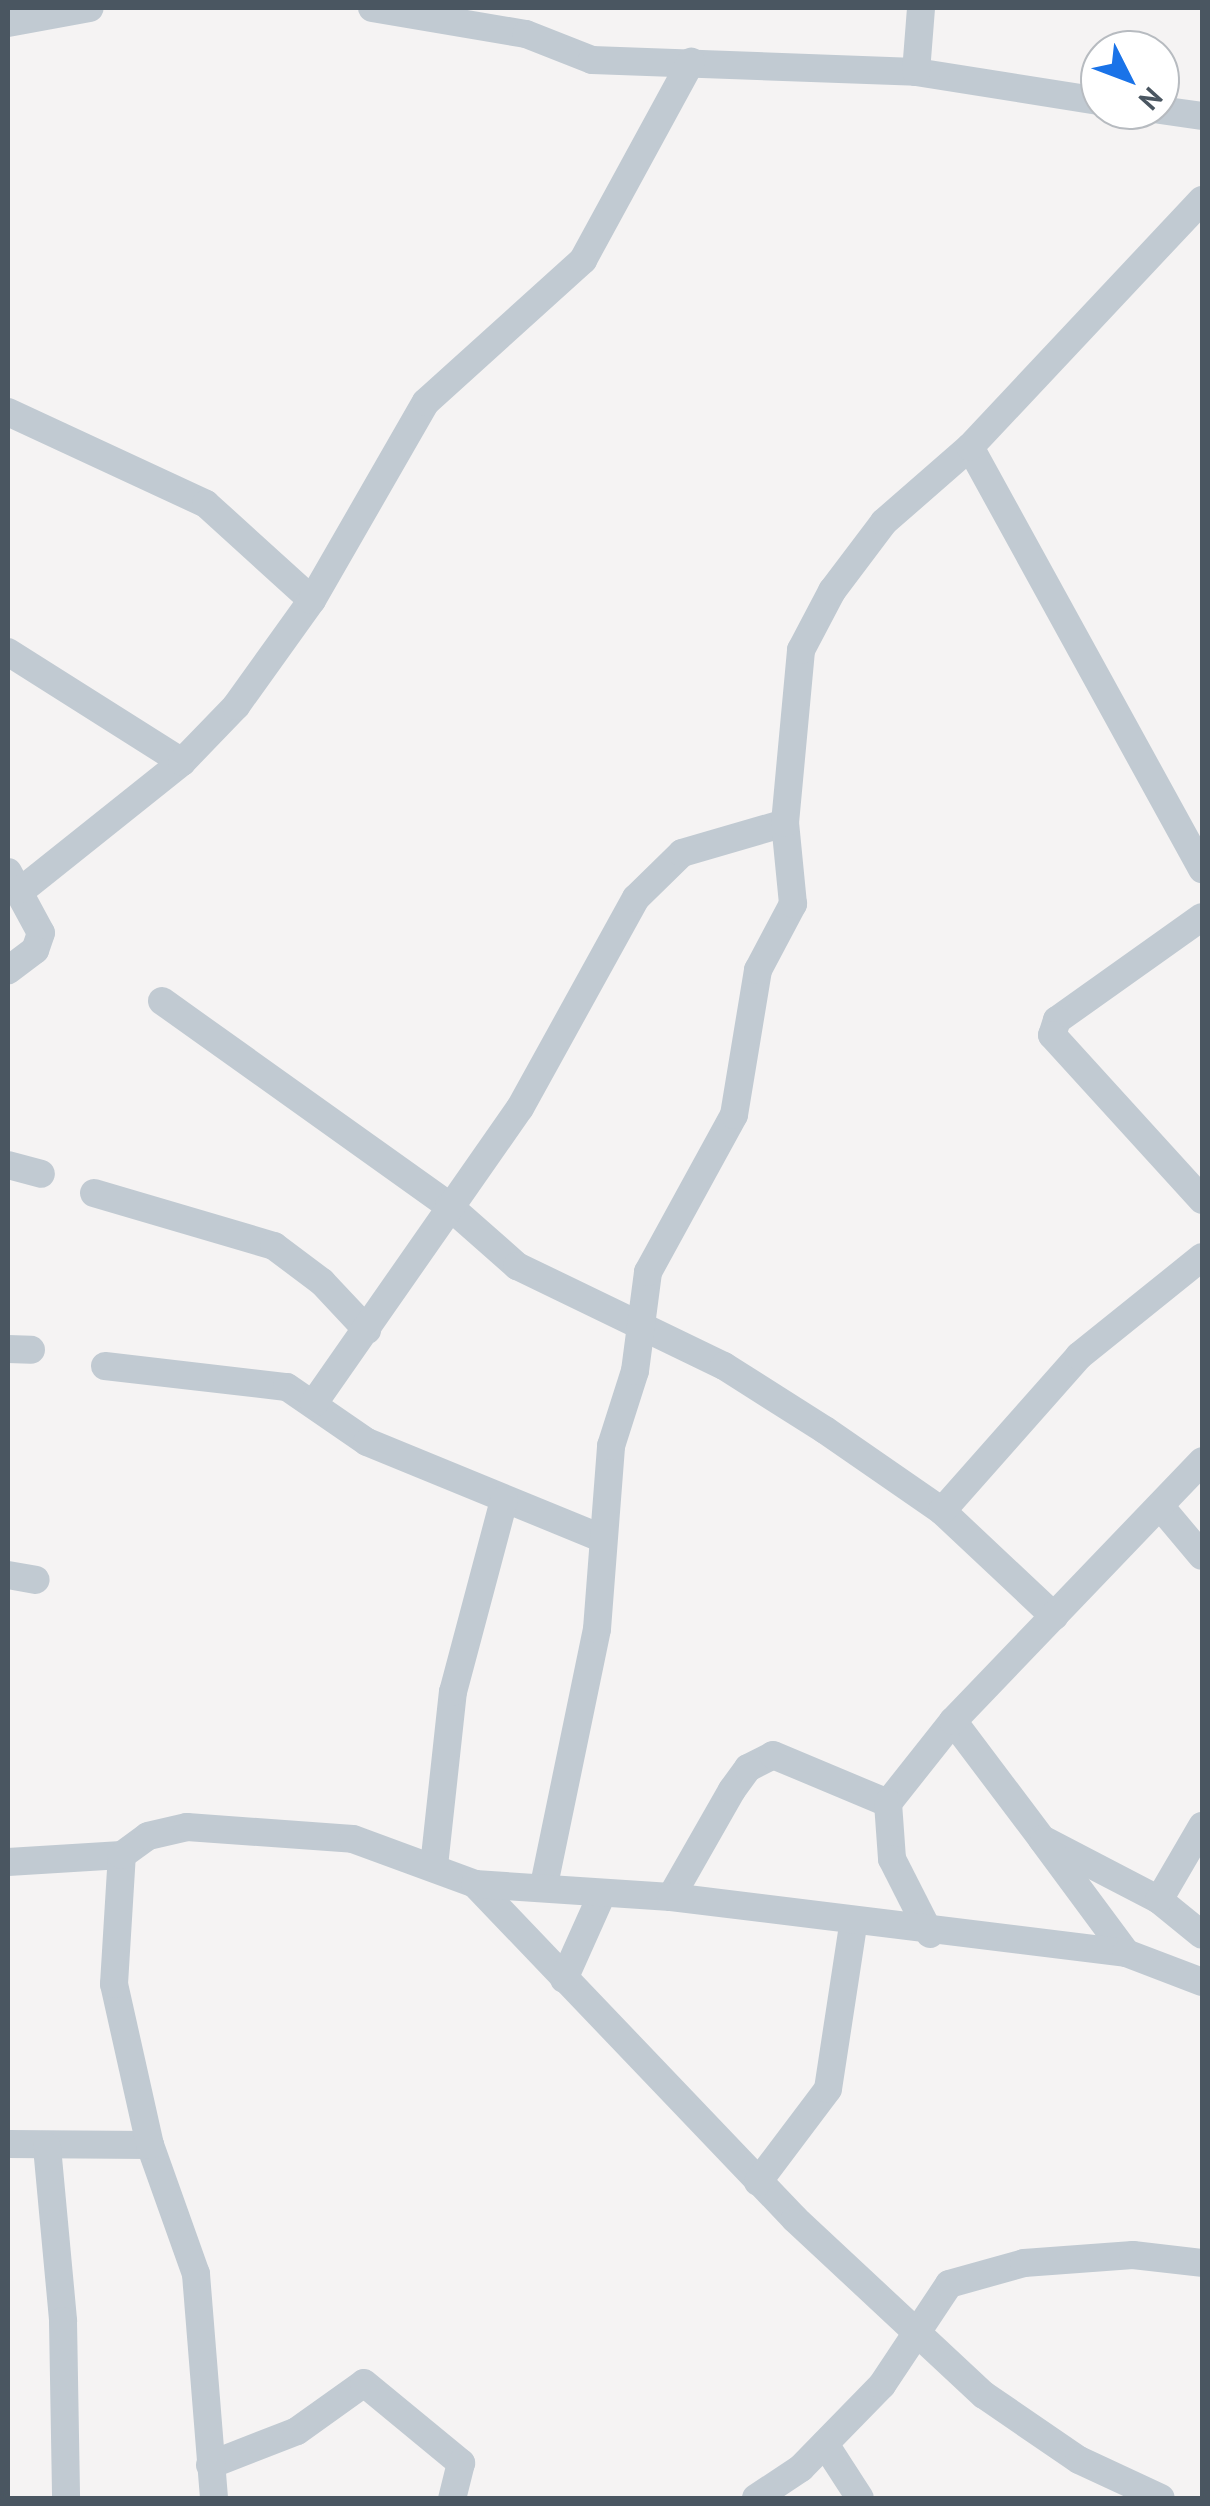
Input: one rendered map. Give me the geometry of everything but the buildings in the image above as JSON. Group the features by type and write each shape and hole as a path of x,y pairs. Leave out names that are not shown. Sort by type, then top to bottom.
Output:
{"street":[{"path":"8,22 90,8"},
{"path":"372,8 526,34 592,60 916,72 1080,98"},
{"path":"916,72 921,8"},
{"path":"8,970 35,950 41,933 15,880 182,762 236,706 312,600 426,402 550,294 612,219 691,62"},
{"path":"544,1886 597,1630 612,1446 639,1327 660,1246 734,1115 758,970 793,904 785,823 801,650 812,626 884,522 970,446 1202,200"},
{"path":"8,412 206,504 312,600"},
{"path":"970,446 1202,869"},
{"path":"8,652 182,762"},
{"path":"314,1403 528,1096 636,898 682,853 785,823"},
{"path":"1202,917 1058,1020 1052,1035 1202,1200"},
{"path":"162,1002 449,1206 526,1272 724,1366 942,1512 1054,1616"},
{"path":"8,1164 41,1174"},
{"path":"94,1194 274,1246 367,1330"},
{"path":"942,1512 1079,1356 1202,1257"},
{"path":"106,1366 258,1379 314,1403 366,1442 604,1539"},
{"path":"930,1934 892,1859 888,1803 953,1721 1202,1461"},
{"path":"434,1866 454,1692 504,1500"},
{"path":"1160,1506 1202,1556"},
{"path":"8,1575 36,1580"},
{"path":"953,1721 1126,1953"},
{"path":"672,1897 732,1790 760,1758 787,1758 888,1803"},
{"path":"1159,1900 1202,1826"},
{"path":"8,1862 122,1855 167,1827 353,1840 434,1866 475,1884 672,1897 854,1926 1126,1953 1202,1982"},
{"path":"1042,1839 1159,1900 1202,1934"},
{"path":"122,1855 114,1984 150,2145 196,2274 214,2498"},
{"path":"475,1884 758,2182 916,2328 1034,2431 1161,2498"},
{"path":"564,1979 602,1894"},
{"path":"758,2182 828,2089 854,1926"},
{"path":"8,2144 150,2145"},
{"path":"47,2147 64,2338 66,2498"},
{"path":"756,2498 825,2444 882,2385 934,2298 972,2273 1133,2255 1202,2263"},
{"path":"210,2465 297,2431 364,2382 454,2455 463,2476 452,2498"},
{"path":"825,2444 860,2498"}]}
